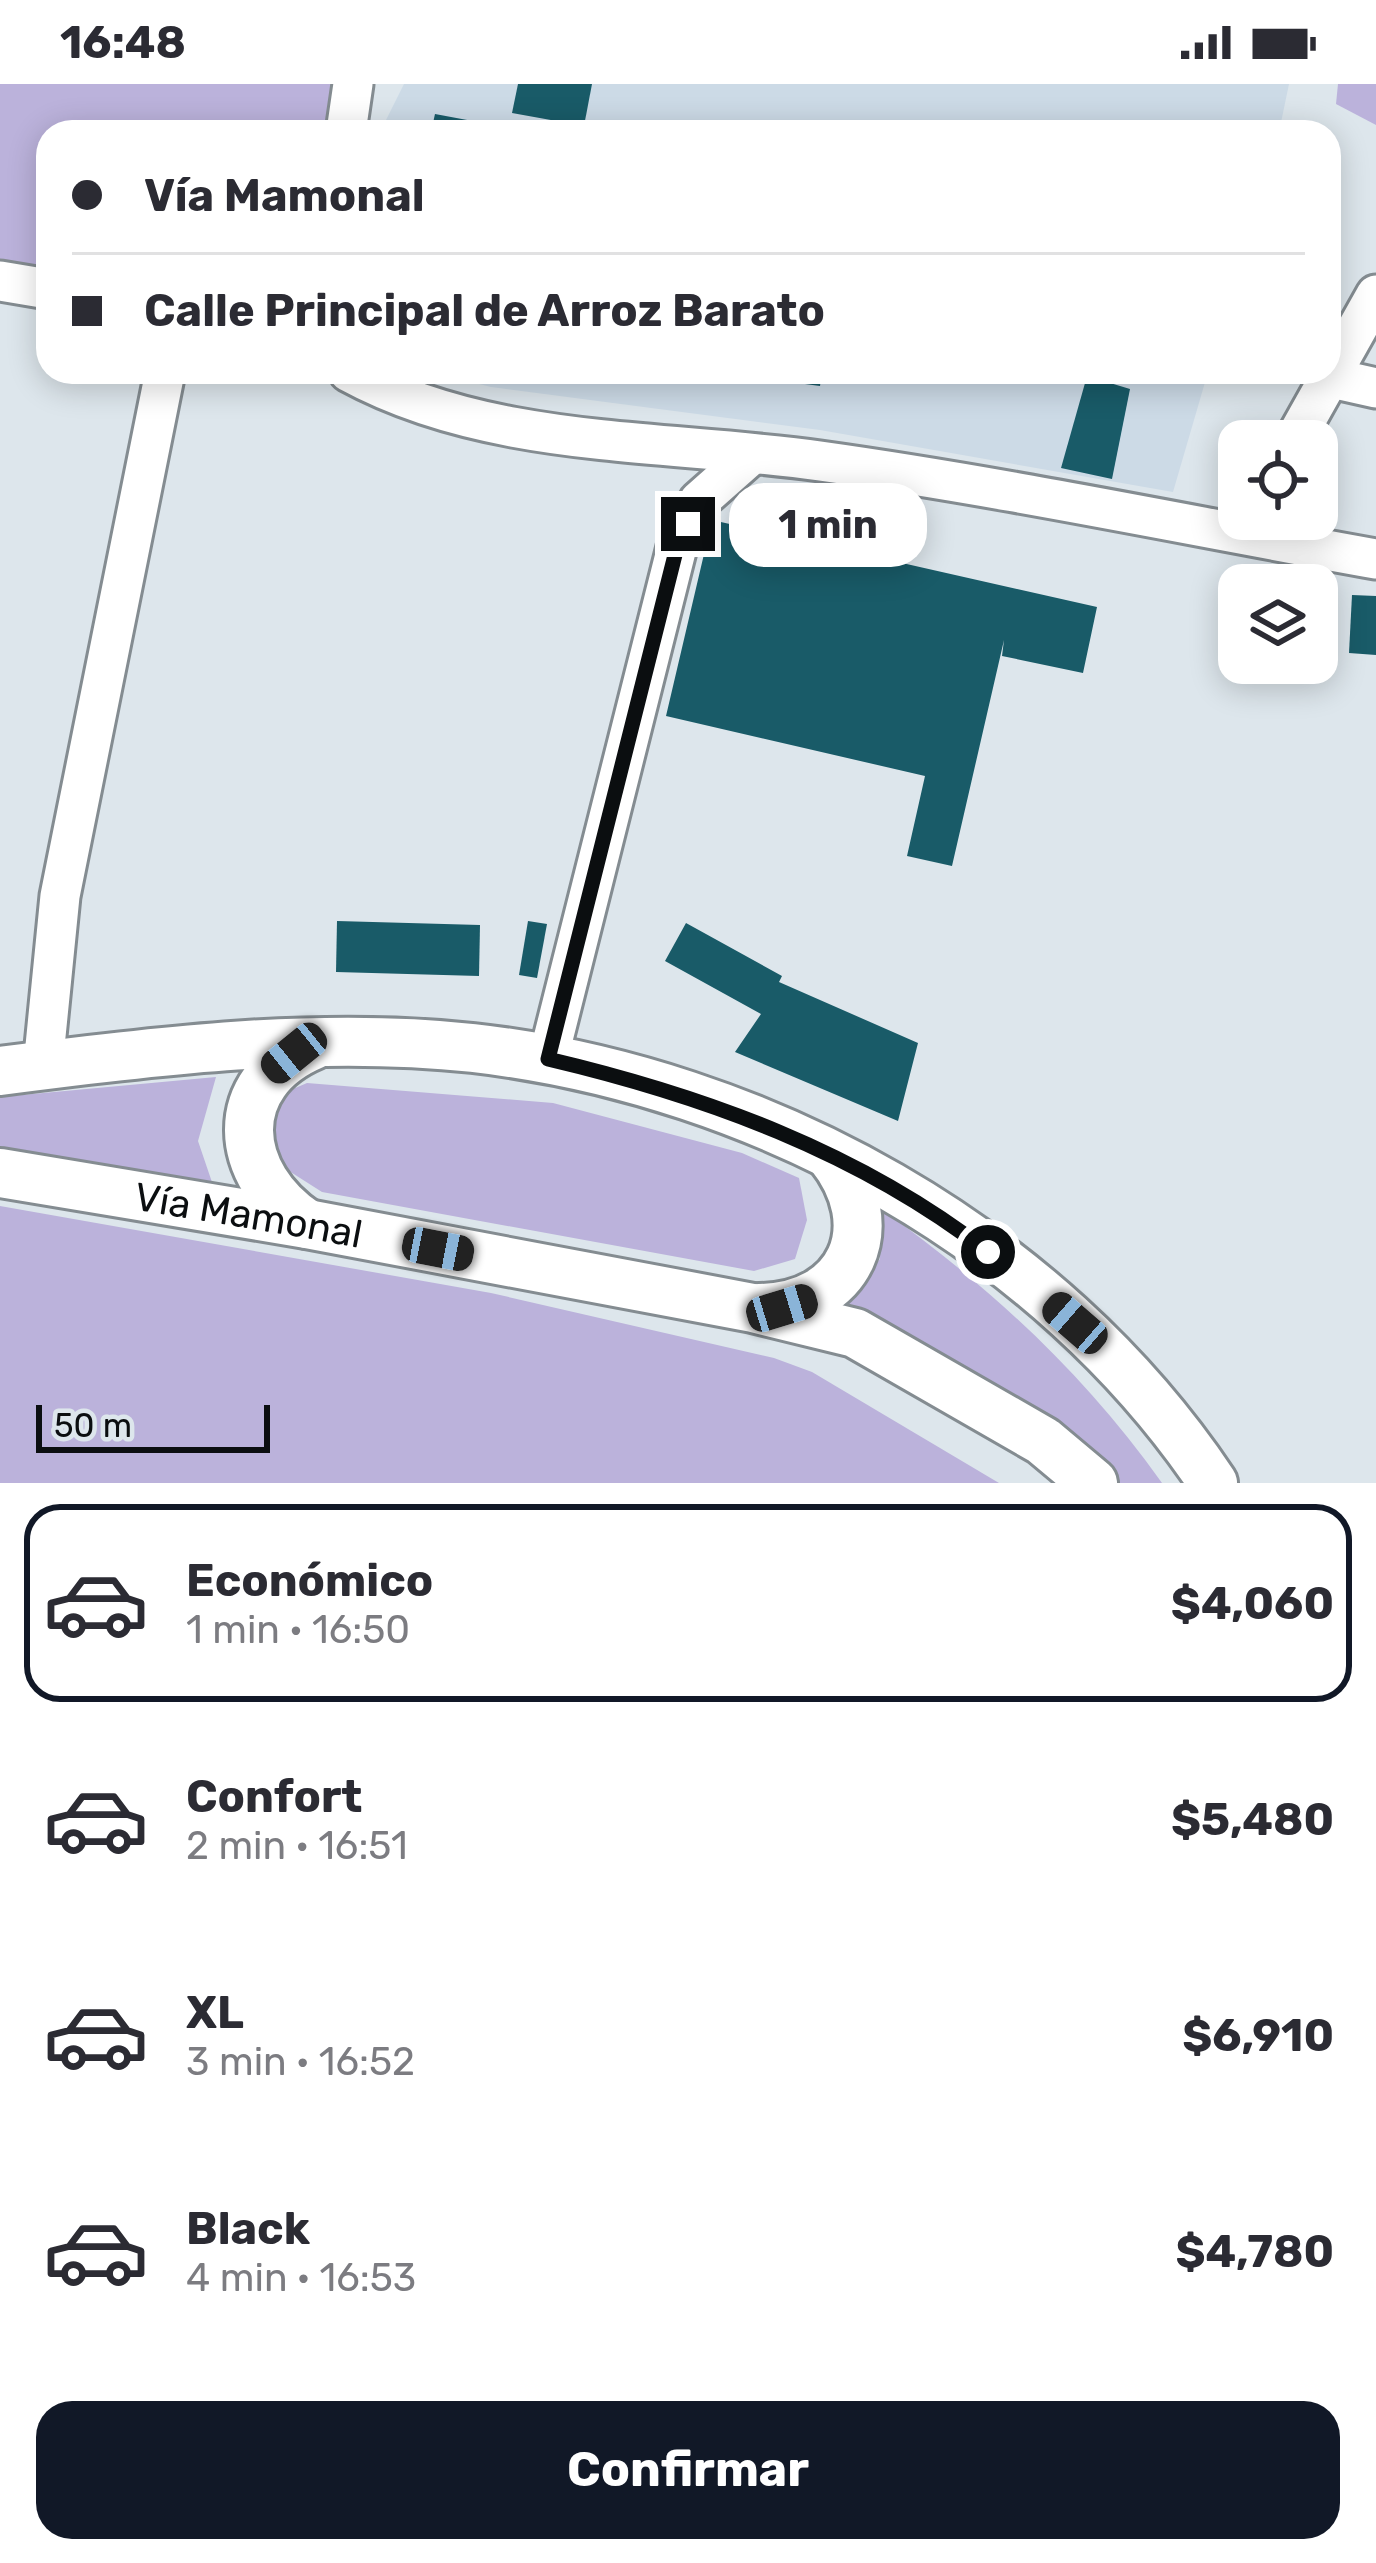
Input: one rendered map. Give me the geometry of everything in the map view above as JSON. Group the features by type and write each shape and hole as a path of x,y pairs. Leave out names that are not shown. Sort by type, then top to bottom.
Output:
{"main road":[{"path":"307,1224 267,1191 254,1167 249,1129 258,1091 273,1070 318,1043"},
{"path":"21,1068 318,1043 472,1048 548,1059 645,1082 740,1114 830,1155 962,1232 1042,1294 1108,1352 1213,1483"},
{"path":"753,1309 810,1300 833,1284 850,1260 859,1233 858,1204 848,1178 830,1155"},
{"name":"Vía Mamonal","path":"0,1173 307,1224 753,1309 855,1334 1043,1441 1094,1483"}],"street":[{"path":"348,120 353,84"},
{"path":"0,281 36,287"},
{"path":"1341,355 1376,295"},
{"path":"1341,380 1376,388"},
{"path":"21,1068 163,384"},
{"path":"374,384 427,409 484,422 752,454 1218,523"},
{"path":"1305,420 1324,384"},
{"path":"548,1059 677,547 699,501 752,454"},
{"path":"1299,540 1376,559"}],"shaded area":[{"path":"0,84 360,84 342,120 36,120 36,292 0,286"},
{"path":"404,84 1289,84 1282,120 386,120"},
{"path":"1338,84 1376,84 1376,125 1336,104"},
{"path":"479,384 1204,384 1173,492 820,430"},
{"path":"216,1077 198,1141 216,1194 0,1155 0,1097"},
{"path":"307,1083 553,1103 742,1153 799,1178 807,1220 795,1259 754,1271 322,1192 289,1171 269,1150 279,1095"},
{"path":"0,1206 491,1293 774,1358 812,1372 999,1483 0,1483"},
{"path":"880,1208 960,1269 1033,1334 1100,1404 1162,1483 1105,1483 831,1319 880,1259"}],"building":[{"path":"518,84 592,84 585,120 512,113"},
{"path":"435,114 467,120 434,120"},
{"path":"1085,384 1130,389 1112,479 1061,468"},
{"path":"712,520 1097,607 1083,673 1002,656 1004,640 952,866 907,856 925,776 666,716"},
{"path":"1352,595 1376,596 1376,655 1349,653"},
{"path":"337,921 480,925 479,976 336,972"},
{"path":"528,921 547,924 537,978 519,975"},
{"path":"686,923 782,976 779,982 918,1043 898,1121 735,1052 761,1014 665,961"}],"route":[{"path":"688,524 677,547 548,1059 645,1082 740,1114 884,1184 988,1252"}]}
